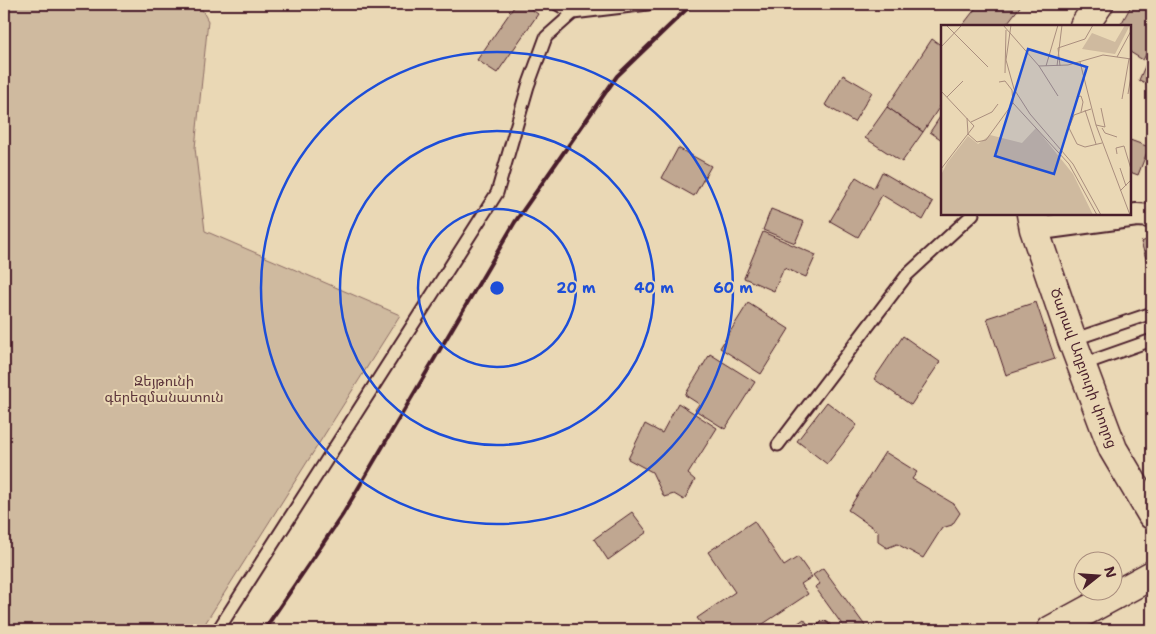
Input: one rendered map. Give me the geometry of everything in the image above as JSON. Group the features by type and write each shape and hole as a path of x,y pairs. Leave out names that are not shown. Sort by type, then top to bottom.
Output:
{"main road":[{"path":"1085,25 1099,4"},
{"name":"Ծարավ Աղբյուրի փողոց","path":"1033,221 1072,340 1112,449 1152,515"},
{"path":"1051,630 1152,576"}],"street":[{"path":"1033,221 1137,215 1152,216"}],"lane":[{"path":"557,4 573,13"},
{"path":"218,630 497,193 528,86 546,37 573,13 648,4"},
{"path":"778,445 907,274 972,215"},
{"path":"1072,340 1152,313"},
{"path":"1081,365 1152,340"}],"green space":[{"name":"Զեյթունի գերեզմանատուն","path":"4,4 199,4 208,21 195,148 205,231 400,315 201,630 4,630"}],"building":[{"path":"516,4 524,4 538,14 497,73 477,60"},
{"path":"979,4 1022,4 1006,25 963,25"},
{"path":"1132,4 1152,4 1152,43 1143,60 1131,53 1131,25 1121,25"},
{"path":"932,39 941,45 941,105 923,132 887,107"},
{"path":"1149,57 1152,59 1152,86 1139,80"},
{"path":"843,75 872,92 854,122 825,105"},
{"path":"887,107 923,132 902,162 865,138"},
{"path":"941,116 941,139 930,132"},
{"path":"1131,140 1149,147 1138,175 1131,172"},
{"path":"678,148 711,166 694,196 662,178"},
{"path":"882,172 933,202 923,220 882,195 858,237 830,221 856,177 874,188"},
{"path":"771,209 804,222 795,243 763,230"},
{"path":"763,232 816,255 806,277 784,268 774,291 744,278"},
{"path":"1152,238 1152,275 1151,275 1141,242"},
{"path":"1036,302 1055,359 1006,375 987,318"},
{"path":"748,303 789,329 761,374 720,348"},
{"path":"903,336 940,362 911,405 874,379"},
{"path":"710,354 755,382 725,429 695,410 699,404 685,395"},
{"path":"827,402 857,425 827,464 797,441"},
{"path":"678,403 717,428 688,474 695,480 684,500 674,494 664,497 652,472 628,459 645,424 662,433"},
{"path":"885,452 917,472 912,479 954,504 960,513 952,525 942,528 923,558 897,544 887,548 878,542 878,531 848,510"},
{"path":"632,512 647,532 608,560 594,539"},
{"path":"754,521 784,566 798,557 812,577 801,584 808,594 754,630 706,630 697,618 735,592 708,552"},
{"path":"823,568 866,627 862,630 846,630 815,587 820,584 813,575"},
{"path":"804,619 812,630 788,630"}],"railway":[{"path":"264,630 343,514 515,222 617,76 692,4"}]}
